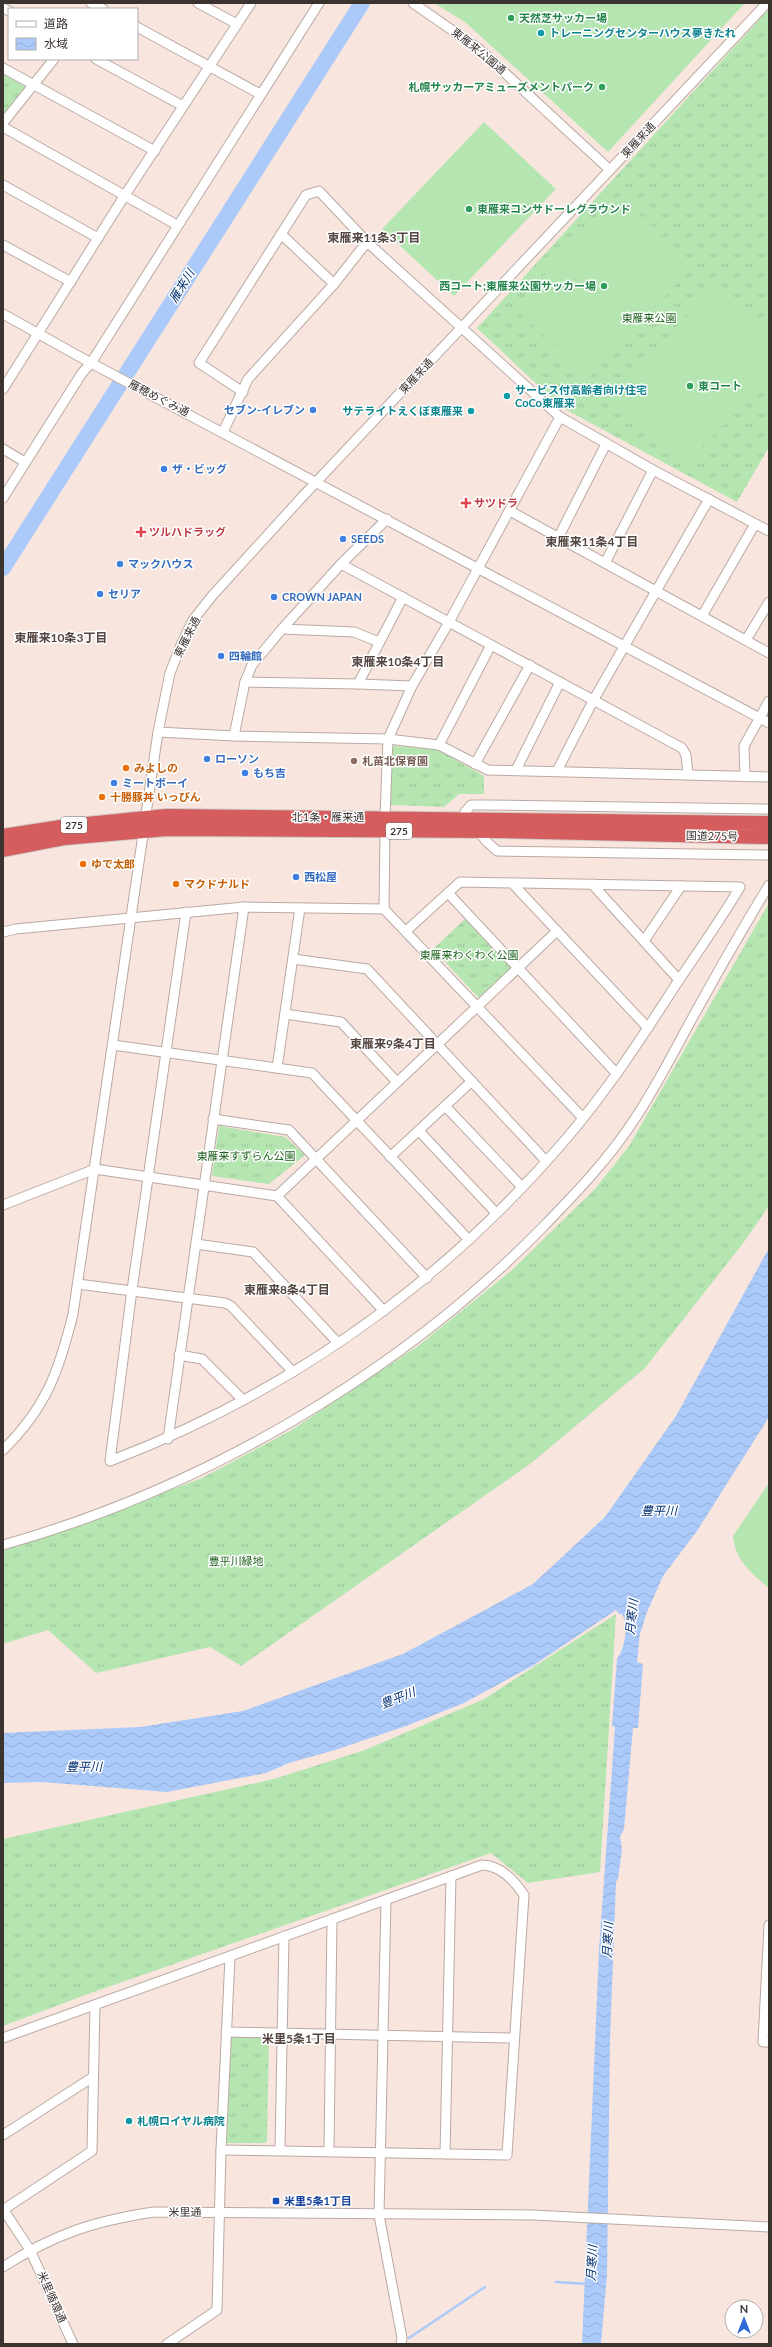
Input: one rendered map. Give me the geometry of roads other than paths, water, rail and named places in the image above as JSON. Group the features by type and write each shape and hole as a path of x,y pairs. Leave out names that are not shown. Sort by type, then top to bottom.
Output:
{"highway":[{"name":"北1条・雁来通","path":"3,850 144,825 166,816 385,824 480,831 654,828"},
{"name":"北1条・雁来通","path":"385,824 468,818 654,828"},
{"name":"国道275号","path":"654,828 769,823"},
{"name":"北1条・雁来通","path":"3,836 66,826 144,825"},
{"name":"国道275号","path":"654,828 769,837"}],"street":[{"path":"91,3 101,8"},
{"path":"198,3 238,24"},
{"path":"4,385 39,334 125,194 156,150 251,3"},
{"path":"3,498 82,373 91,363 319,3"},
{"name":"東雁来公園通","path":"413,3 479,49 610,170"},
{"name":"東雁来通","path":"3,1450 20,1433 43,1402 56,1374 73,1314 158,732 170,673 193,620 212,596 316,482 767,3"},
{"path":"138,28 260,94"},
{"path":"3,123 53,60"},
{"path":"98,60 184,106"},
{"path":"3,68 156,150"},
{"path":"3,127 125,194 177,226"},
{"path":"3,185 98,238"},
{"path":"243,392 199,363 306,195 319,191 367,242 463,327 560,417 653,470 769,531"},
{"path":"281,234 334,284"},
{"path":"223,432 248,379 334,284 367,242"},
{"path":"3,245 71,282"},
{"name":"雁穂めぐみ通","path":"3,314 91,363 388,519 769,723"},
{"path":"384,909 388,739 412,686 449,622 560,417"},
{"path":"558,538 606,444"},
{"path":"3,449 26,462"},
{"path":"605,564 653,470"},
{"path":"557,771 594,699 654,590 709,499"},
{"path":"510,511 769,653"},
{"path":"234,736 245,682 252,665 282,629 342,564 388,519"},
{"path":"702,616 755,524"},
{"path":"342,564 594,699 682,748 686,755 688,775"},
{"path":"358,684 403,597"},
{"path":"746,640 769,602"},
{"path":"282,629 354,632 379,642"},
{"path":"439,745 491,645"},
{"path":"475,764 530,665"},
{"path":"245,682 412,686"},
{"path":"516,770 560,682"},
{"path":"745,777 744,746 769,701"},
{"path":"158,732 234,736 388,739 439,745 488,770 769,777"},
{"path":"769,809 471,806 465,812 486,841 497,851 769,854"},
{"path":"186,912 132,1290 110,1461 168,1439 293,1372 384,1311 427,1278 469,1240 546,1161 583,1118 617,1074 740,887 460,882 406,931"},
{"path":"512,883 648,1028"},
{"path":"592,884 679,980"},
{"path":"3,1545 104,1511 166,1485 240,1449 304,1414 397,1354 462,1303 505,1265 594,1173 636,1118 769,885"},
{"path":"644,942 681,886"},
{"path":"448,893 617,1074"},
{"path":"3,932 131,917 244,907 384,909 583,1118"},
{"path":"168,1439 244,907"},
{"path":"277,1068 300,908"},
{"path":"277,1196 315,1158 557,931"},
{"path":"293,959 367,969 546,1161"},
{"path":"285,1014 341,1022 397,1082"},
{"path":"113,1045 312,1073 469,1240"},
{"path":"390,1157 472,1081"},
{"path":"445,1106 522,1187"},
{"path":"213,1119 289,1130 427,1278"},
{"path":"419,1131 496,1213"},
{"path":"3,1205 95,1169 277,1196 384,1311"},
{"path":"196,1244 253,1252 338,1343"},
{"path":"78,1284 132,1290 231,1306 293,1372"},
{"path":"179,1354 202,1359 243,1400"},
{"path":"3,2038 482,1865 493,1865 516,1883 524,1895 507,2155 380,2151 221,2150"},
{"path":"445,2154 451,1876"},
{"path":"386,1900 379,2215 402,2341 393,2344"},
{"path":"329,2151 332,1919"},
{"path":"769,1925 764,2042 769,2042"},
{"path":"280,2150 284,1936"},
{"path":"167,2344 217,2310 221,2150 230,1957"},
{"path":"3,2210 92,2150 95,2005"},
{"path":"226,2032 514,2038"},
{"path":"3,2135 93,2078"},
{"name":"米里循環通","path":"3,2210 30,2250 73,2344"},
{"name":"米里通","path":"3,2267 30,2250 70,2230 112,2218 154,2212 219,2211 379,2215 550,2216 769,2227"}],"water":[{"name":"豊平川","path":"769,1248 769,1417 697,1531 663,1576 647,1612 640,1634 637,1662 643,1664 638,1728 633,1728 624,1829 620,1837 622,1849 618,1879 616,1882 610,2040 607,2275 601,2344 582,2344 599,1950 615,1727 612,1726 617,1659 624,1643 626,1630 622,1614 619,1614 616,1610 534,1665 464,1703 406,1726 335,1750 289,1763 266,1773 167,1792 42,1782 3,1783 3,1733 140,1727 243,1711 403,1654 533,1584 605,1517 676,1416"}],"waterway":[{"name":"雁来川","path":"3,568 362,3"},
{"name":"月寒川","path":"556,2282 588,2284"},
{"path":"409,2338 485,2287"}],"place":[{"name":"天然芝サッカー場","path":"511,18"},
{"name":"トレーニングセンターハウス夢きたれ","path":"541,33"},
{"name":"札幌サッカーアミューズメントパーク","path":"602,87"},
{"name":"東雁来コンサドーレグラウンド","path":"469,209"},
{"name":"西コート;東雁来公園サッカー場","path":"604,286"},
{"name":"東コート","path":"690,386"},
{"name":"サービス付高齢者向け住宅 CoCo東雁来","path":"507,396"},
{"name":"セブン-イレブン","path":"313,410"},
{"name":"サテライトえくぼ東雁来","path":"471,411"},
{"name":"ザ・ビッグ","path":"164,469"},
{"name":"サツドラ","path":"466,503"},
{"name":"ツルハドラッグ","path":"141,532"},
{"name":"SEEDS","path":"343,539"},
{"name":"マックハウス","path":"120,564"},
{"name":"セリア","path":"100,594"},
{"name":"CROWN JAPAN","path":"274,597"},
{"name":"四輪館","path":"221,656"},
{"name":"ローソン","path":"207,759"},
{"name":"札苗北保育園","path":"354,761"},
{"name":"みよしの","path":"126,768"},
{"name":"もち吉","path":"245,773"},
{"name":"ミートボーイ","path":"114,783"},
{"name":"十勝豚丼 いっぴん","path":"102,797"},
{"name":"ゆで太郎","path":"83,864"},
{"name":"西松屋","path":"296,877"},
{"name":"マクドナルド","path":"176,884"},
{"name":"札幌ロイヤル病院","path":"129,2121"},
{"name":"米里5条1丁目","path":"276,2201"}],"district":[{"name":"東雁来11条3丁目","path":"374,238"},
{"name":"東雁来11条4丁目","path":"592,542"},
{"name":"東雁来10条3丁目","path":"61,638"},
{"name":"東雁来10条4丁目","path":"398,662"},
{"name":"東雁来9条4丁目","path":"393,1044"},
{"name":"東雁来8条4丁目","path":"287,1290"},
{"name":"米里5条1丁目","path":"299,2039"}],"park label":[{"name":"東雁来公園","path":"649,318"},
{"name":"東雁来わくわく公園","path":"469,955"},
{"name":"東雁来すずらん公園","path":"246,1156"},
{"name":"豊平川緑地","path":"236,1561"}]}
